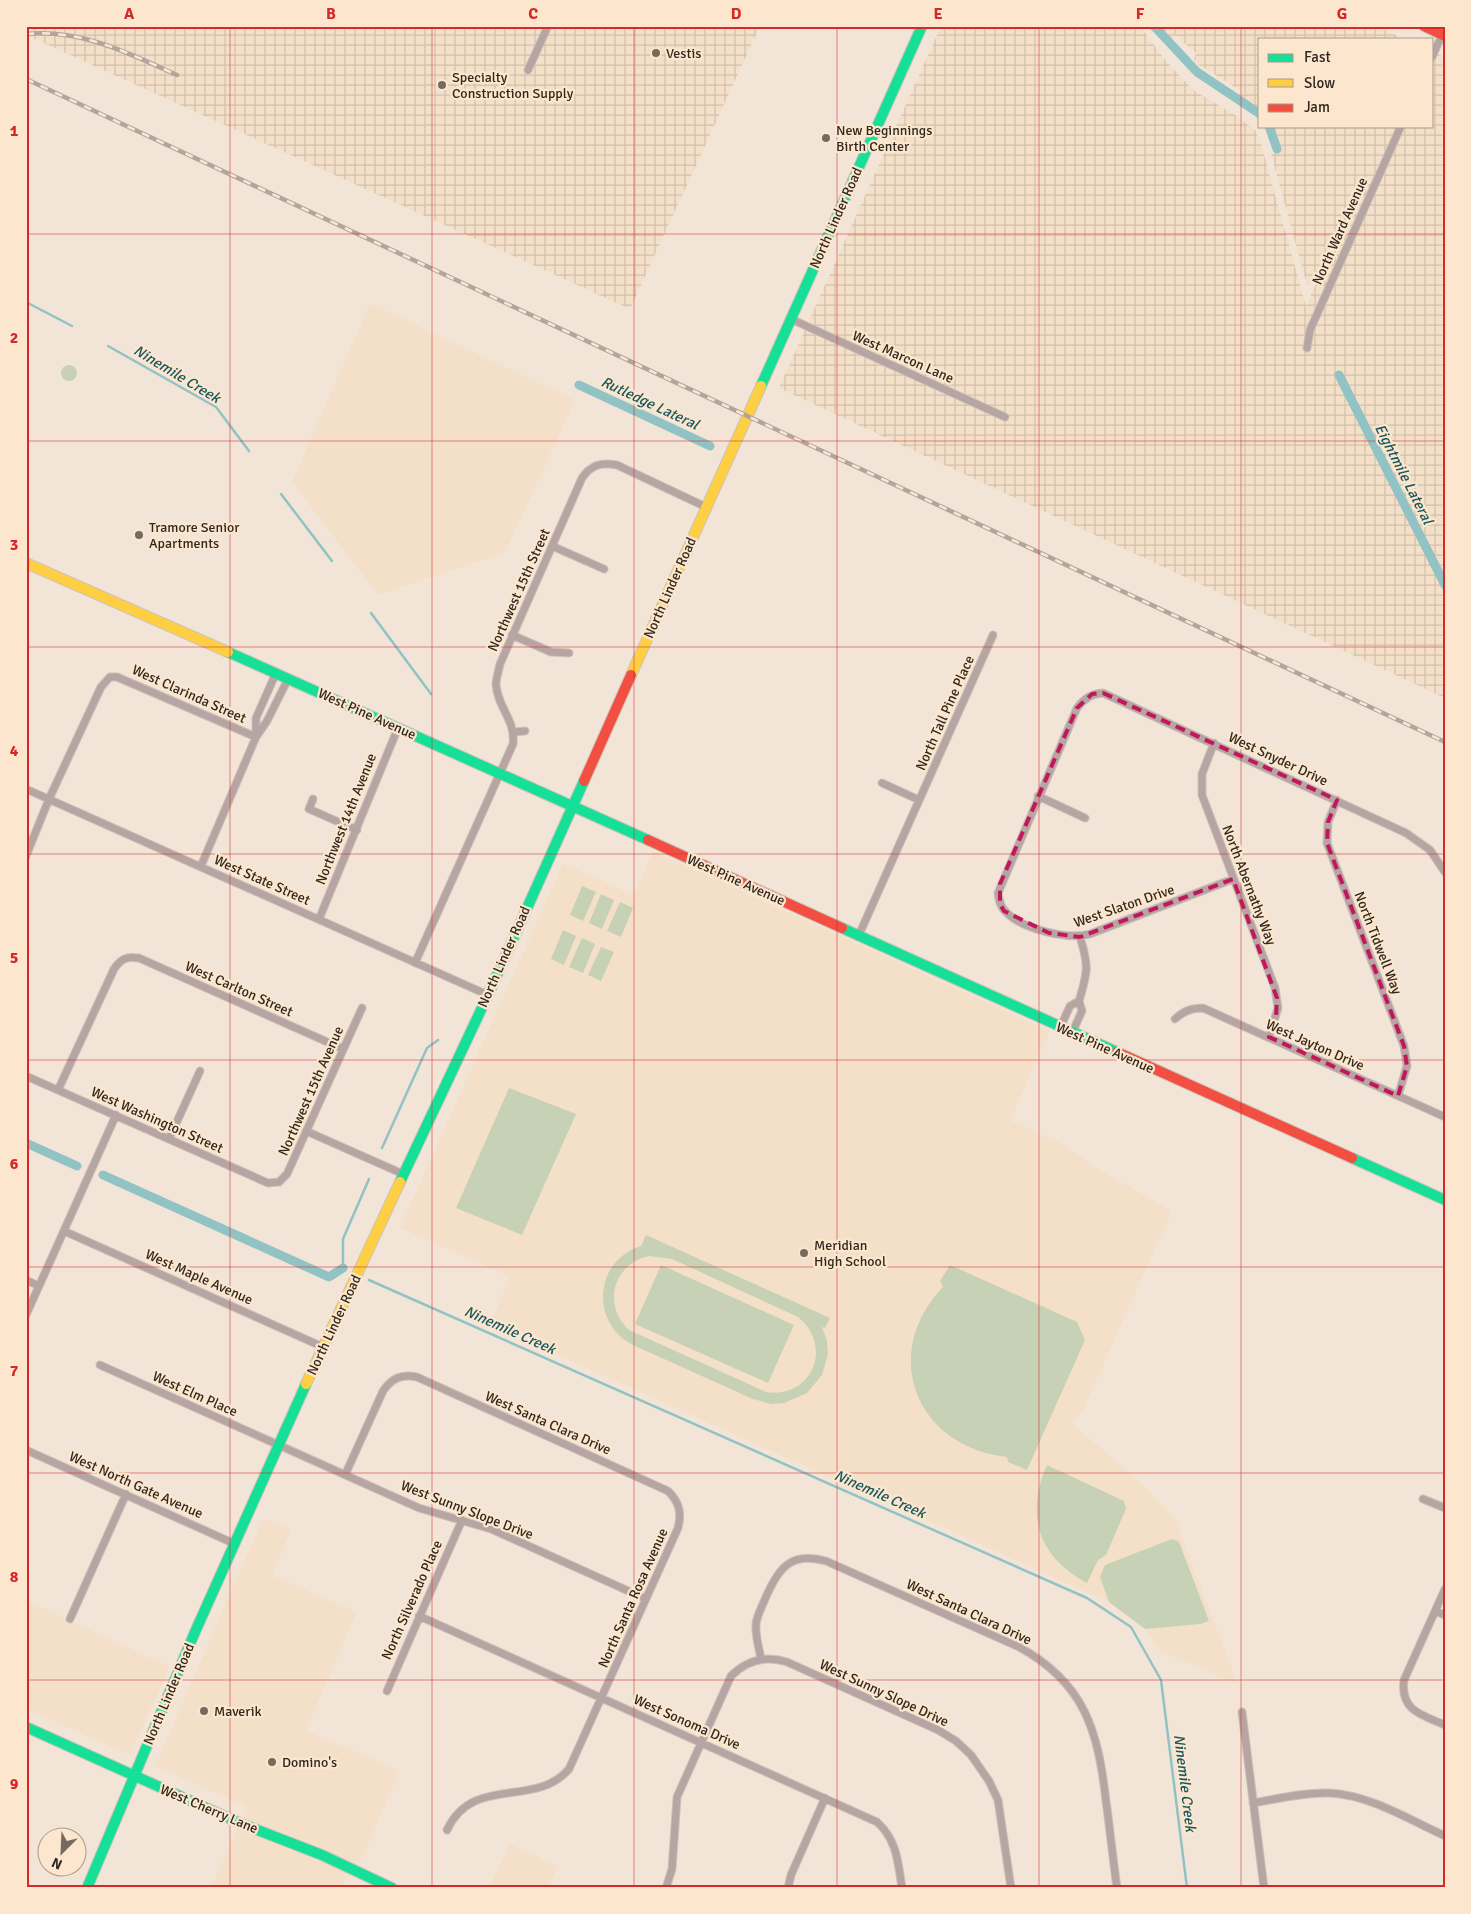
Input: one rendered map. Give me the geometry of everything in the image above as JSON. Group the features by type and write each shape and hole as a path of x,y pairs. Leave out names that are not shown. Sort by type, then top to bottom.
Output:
{"main road":[{"name":"North Linder Road","path":"87,1888 184,1656 323,1347 488,995 922,26"},
{"path":"1424,26 1444,35"},
{"name":"West Pine Avenue","path":"28,567 276,673 500,773 858,937 1445,1200"},
{"name":"West Cherry Lane","path":"26,1727 242,1824 322,1855 392,1888"}],"street":[{"path":"528,70 548,26"},
{"path":"1434,53 1444,35"},
{"name":"North Ward Avenue","path":"1307,348 1310,330 1400,128"},
{"name":"West Marcon Lane","path":"791,320 1005,417"},
{"name":"Northwest 15th Street","path":"514,732 500,702 496,684 500,664 582,478 588,470 596,465 606,463 617,465 706,507"},
{"path":"552,546 604,570"},
{"path":"512,635 551,652 569,653"},
{"name":"North Tall Pine Place","path":"858,937 993,635"},
{"path":"256,737 256,718 276,673"},
{"name":"West Clarinda Street","path":"49,799 100,687 110,677 124,678 256,737"},
{"path":"200,866 256,737 267,721 288,679"},
{"name":"West Snyder Drive","path":"1038,796 1077,708 1083,700 1092,694 1103,693 1337,800 1415,838 1430,850 1444,870"},
{"name":"Northwest 14th Avenue","path":"318,919 357,830 376,778 398,728"},
{"path":"415,962 513,744 514,732 525,731"},
{"name":"North Abernathy Way","path":"1214,743 1202,774 1202,795 1277,998 1276,1018 1269,1037"},
{"path":"882,783 919,800"},
{"name":"West State Street","path":"26,789 488,995"},
{"path":"1038,796 1085,818"},
{"name":"West Slaton Drive","path":"1038,796 1000,884 998,893 1000,904 1012,917 1049,933 1069,938 1080,937 1233,879"},
{"path":"26,856 49,799"},
{"path":"313,799 309,808 357,830"},
{"name":"North Tidwell Way","path":"1337,800 1328,822 1327,843 1404,1046 1407,1066 1398,1096"},
{"path":"1072,1033 1082,1010 1080,1001 1088,971 1080,937"},
{"name":"West Carlton Street","path":"58,1090 114,969 124,958 138,958 343,1049"},
{"path":"1060,1028 1070,1006 1080,1001"},
{"name":"Northwest 15th Avenue","path":"279,1182 287,1174 362,1008"},
{"name":"West Jayton Drive","path":"1175,1019 1183,1012 1193,1008 1203,1008 1445,1117"},
{"path":"169,1139 200,1072"},
{"name":"West Washington Street","path":"26,1076 268,1184 279,1182"},
{"path":"26,1315 116,1115"},
{"path":"306,1131 403,1174"},
{"name":"West Maple Avenue","path":"64,1231 323,1347"},
{"path":"26,1280 39,1286"},
{"name":"West Elm Place","path":"100,1365 280,1445"},
{"name":"West Santa Clara Drive","path":"345,1474 382,1391 389,1382 397,1377 407,1375 668,1491 675,1498 680,1508"},
{"name":"West Sunny Slope Drive","path":"280,1445 420,1508 491,1529 646,1599"},
{"name":"West North Gate Avenue","path":"26,1450 235,1544"},
{"path":"70,1619 126,1494"},
{"path":"1423,1498 1445,1508"},
{"name":"North Santa Rosa Avenue","path":"447,1830 457,1812 465,1805 502,1792 545,1787 562,1777 569,1769 678,1528 680,1508"},
{"name":"North Silverado Place","path":"387,1691 462,1520"},
{"name":"West Santa Clara Drive","path":"761,1659 756,1626 758,1616 778,1572 795,1560 815,1558 826,1561 1019,1648 1045,1664 1061,1678 1085,1712 1100,1752 1117,1888"},
{"path":"1445,1590 1404,1680 1403,1691 1405,1701 1418,1713 1445,1725"},
{"path":"1435,1611 1445,1615"},
{"name":"West Sonoma Drive","path":"419,1616 877,1822 885,1829 895,1846 902,1888"},
{"path":"666,1888 672,1869 677,1797 700,1742 732,1676 747,1663 761,1659"},
{"name":"West Sunny Slope Drive","path":"761,1659 777,1659 787,1662 938,1730 964,1748 984,1772 998,1800 1012,1888"},
{"path":"1242,1712 1264,1888"},
{"path":"1253,1803 1316,1794 1342,1794 1372,1803 1445,1836"},
{"path":"788,1888 791,1875 825,1798"}],"highlighted area":[{"path":"1103,693 1337,800 1328,822 1327,843 1404,1046 1407,1066 1398,1096 1269,1037 1276,1018 1277,998 1233,879 1080,937 1049,933 1004,911 1000,904 1000,884 1077,708 1092,694"}],"shaded area":[{"path":"26,26 760,26 630,309 26,35"},
{"path":"941,26 1140,26 1166,61 1193,90 1237,116 1255,130 1261,144 1306,306 1317,282 1307,285 1271,154 1277,152 1280,148 1273,128 1434,128 1434,53 1445,57 1445,698 779,388"},
{"path":"1160,26 1377,26 1402,38 1258,38 1258,111 1239,95 1240,90 1199,65 1194,59 1196,53 1175,35 1172,41"},
{"path":"370,303 575,400 505,553 378,595 292,482"},
{"name":"Meridian High School","path":"653,851 1050,1031 1010,1120 1065,1145 1093,1166 1172,1211 1083,1410 1072,1423 1140,1482 1175,1519 1238,1685 1160,1651 1145,1629 1109,1602 490,1325 510,1277 400,1228 563,863 633,895"},
{"path":"263,1518 291,1530 272,1575 357,1612 306,1730 400,1771 363,1856 340,1888 211,1888 247,1807 155,1766"},
{"path":"26,1600 170,1667 130,1755 26,1709"},
{"path":"510,1844 558,1866 548,1888 489,1888"}],"green space":[{"path":"69,365 75,367 77,373 75,379 69,381 63,379 61,373 63,367"},
{"path":"582,886 596,892 583,921 570,915"},
{"path":"601,894 614,900 602,929 589,923"},
{"path":"620,902 633,908 621,937 607,931"},
{"path":"563,930 576,936 564,965 551,959"},
{"path":"582,938 595,944 583,973 569,967"},
{"path":"601,947 614,952 601,981 588,975"},
{"path":"509,1088 576,1114 522,1235 456,1208"},
{"path":"646,1235 830,1318 825,1328 822,1327 827,1341 828,1354 822,1375 807,1393 784,1403 771,1404 753,1399 635,1346 620,1336 610,1324 604,1309 603,1294 606,1279 613,1265 625,1254 641,1246","holes":["649,1256 672,1259 798,1317 809,1329 815,1342 816,1355 813,1368 806,1379 795,1387 782,1392 766,1392 629,1330 621,1320 614,1298 615,1287 620,1276 627,1267 637,1260"]},
{"path":"661,1265 794,1325 768,1383 635,1324"},
{"path":"950,1265 1077,1322 1085,1340 1027,1470 1008,1462 1007,1457 975,1450 950,1436 930,1416 917,1393 911,1368 913,1340 924,1313 943,1287 940,1281"},
{"path":"1047,1465 1124,1501 1126,1509 1106,1555 1098,1560 1087,1583 1070,1573 1057,1561 1040,1533 1037,1501 1040,1483"},
{"path":"1172,1539 1179,1542 1209,1621 1200,1624 1145,1629 1109,1602 1100,1577 1105,1565"}],"waterway":[{"name":"Eightmile Lateral","path":"1154,26 1197,72 1258,113"},
{"name":"Eightmile Lateral","path":"1270,128 1277,149"},
{"name":"Ninemile Creek","path":"26,302 72,326"},
{"name":"Ninemile Creek","path":"108,346 216,407 249,451"},
{"name":"Eightmile Lateral","path":"1339,375 1445,585"},
{"name":"Rutledge Lateral","path":"579,385 710,446"},
{"name":"Ninemile Creek","path":"281,494 332,561"},
{"name":"Ninemile Creek","path":"371,613 431,694"},
{"name":"Ninemile Creek","path":"382,1148 427,1048 438,1040"},
{"path":"26,1143 77,1166"},
{"path":"103,1175 329,1277 343,1268"},
{"name":"Ninemile Creek","path":"343,1268 343,1239 369,1179"},
{"name":"Ninemile Creek","path":"369,1280 1087,1598 1131,1627 1161,1680 1187,1888"}],"railway":[{"path":"26,34 47,33 66,35 104,44 177,75"},
{"path":"26,79 1445,742"}],"traffic: fast":[{"path":"761,386 922,26"},
{"path":"228,652 648,840"},
{"path":"400,1182 488,995 584,781"},
{"path":"842,928 1117,1052"},
{"path":"1352,1158 1445,1200"},
{"path":"87,1888 195,1632 306,1384"},
{"path":"26,1727 242,1824 322,1855 392,1888"}],"traffic: slow":[{"path":"631,675 761,386"},
{"path":"26,563 228,652"},
{"path":"306,1384 400,1182"}],"traffic: jam":[{"path":"1424,26 1445,36"},
{"path":"584,781 631,675"},
{"path":"648,840 842,928"},
{"path":"1117,1052 1352,1158"}],"place":[{"name":"Vestis","path":"656,53"},
{"name":"Specialty Construction Supply","path":"442,85"},
{"name":"New Beginnings Birth Center","path":"826,138"},
{"name":"Tramore Senior Apartments","path":"139,535"},
{"name":"Meridian High School","path":"804,1253"},
{"name":"Maverik","path":"204,1711"},
{"name":"Domino's","path":"272,1762"}]}
